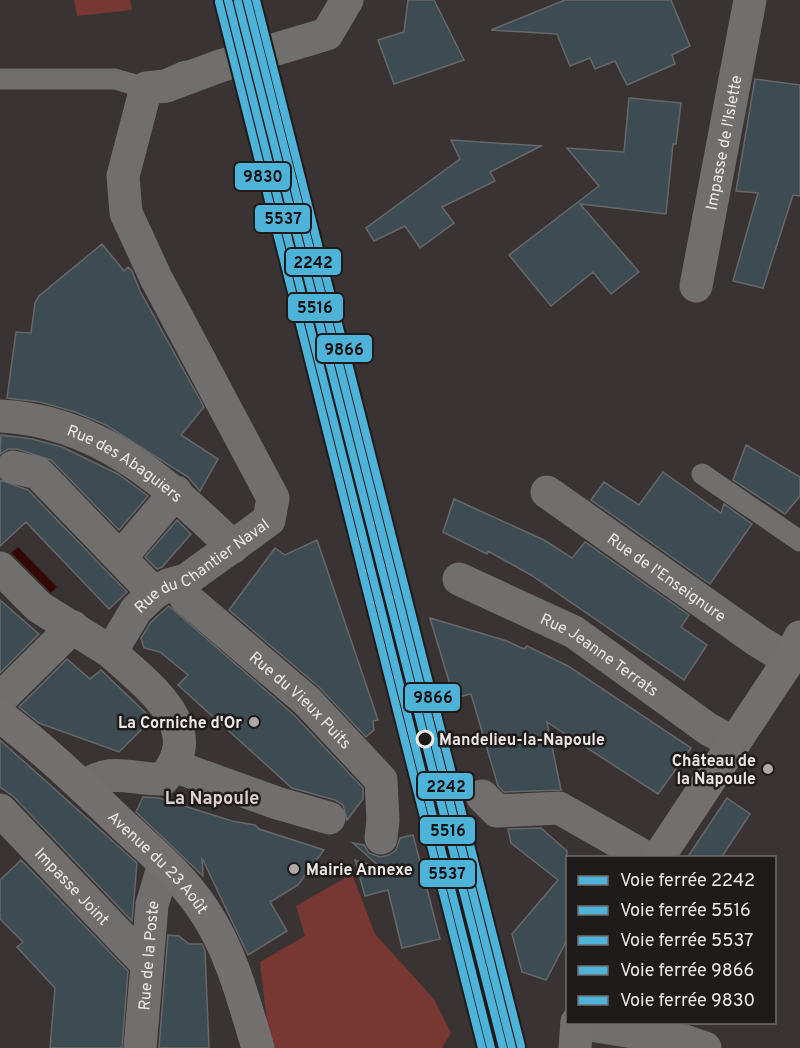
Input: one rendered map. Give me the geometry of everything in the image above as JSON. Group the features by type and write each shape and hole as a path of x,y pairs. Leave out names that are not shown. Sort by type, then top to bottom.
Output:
{"main road":[{"path":"659,856 794,649"},
{"path":"574,1048 577,1024"}],"street":[{"path":"167,83 327,34 347,0"},
{"name":"Impasse de l'Islette","path":"696,286 750,0"},
{"name":"Rue du Chantier Naval","path":"111,652 136,610 166,588 186,580 269,520 273,498 156,278 126,213 123,176 167,83"},
{"path":"7,416 10,452 7,475"},
{"name":"Rue des Abaguiers","path":"7,416 38,418 65,426 126,457 176,492 233,547"},
{"name":"Rue du Vieux Puits","path":"7,475 38,473 121,556 166,588 186,598 307,701 381,780 370,822 277,803 174,766"},
{"path":"121,556 176,492"},
{"name":"Rue de l'Enseignure","path":"547,492 758,641 794,649"},
{"path":"0,568 39,607 111,652 161,699 178,724 180,745 174,766 164,779 143,780 116,774 98,777 84,788"},
{"name":"Rue Jeanne Terrats","path":"459,579 574,632 708,729 734,743"},
{"path":"0,699 73,627"},
{"name":"Avenue du 23 Août","path":"0,716 33,740 164,864 204,910 218,933 239,984 258,1048"},
{"path":"482,796 497,811 559,808 643,856"},
{"name":"Impasse Joint","path":"0,810 146,962"},
{"name":"Rue de la Poste","path":"140,1048 154,891 164,864"},
{"path":"581,1024 654,1042 705,1048"}],"lane":[{"path":"0,79 114,79 167,83"},
{"path":"702,474 800,541"}],"shaded area":[{"path":"74,0 130,0 132,10 77,16"},
{"path":"18,547 57,587 51,593 11,553"},
{"path":"352,874 375,934 434,999 451,1033 442,1048 270,1048 260,962 305,936 296,906"}],"building":[{"path":"408,0 434,0 464,60 394,84 378,40 404,32"},
{"path":"565,0 671,0 690,46 672,55 675,64 627,85 615,61 595,69 590,58 570,66 557,34 491,30"},
{"path":"755,79 800,85 800,196 793,195 763,288 733,281 758,193 736,191"},
{"path":"629,98 681,103 676,144 673,144 666,214 580,204 639,272 611,294 593,272 551,306 509,255 599,186 567,148 624,152"},
{"path":"451,140 541,146 490,172 495,181 442,207 454,223 420,248 405,226 374,241 366,228 460,159"},
{"path":"102,244 124,271 128,267 132,271 140,291 204,407 181,435 218,459 200,491 188,477 106,425 75,412 40,402 7,398 16,332 31,333 35,303 39,296"},
{"path":"1,435 32,439 62,447 118,474 148,496 119,530 51,460 17,449 8,449 0,454"},
{"path":"746,445 800,477 800,496 785,514 733,480"},
{"path":"663,472 721,513 724,504 752,524 710,584 591,500 604,482 639,505"},
{"path":"0,480 28,490 127,592 109,609 26,522 0,546"},
{"path":"454,499 544,540 572,558 585,542 689,615 681,627 707,645 684,680 531,575 488,551 487,554 443,532"},
{"path":"177,520 191,534 162,567 157,569 145,557"},
{"path":"317,540 378,720 373,721 374,730 366,737 319,687 229,610 275,548 285,555"},
{"path":"0,600 39,634 0,673"},
{"path":"169,606 294,715 363,788 363,799 347,820 343,805 335,800 292,788 178,685 188,675 160,652 144,648 141,638 151,622"},
{"path":"430,618 507,641 524,649 527,646 568,666 691,748 658,794 547,722 561,790 504,792 498,786 471,694 454,698"},
{"path":"67,659 90,679 101,670 152,719 119,752 39,723 19,707"},
{"path":"0,740 137,863 132,921 14,797 0,787"},
{"path":"143,797 159,798 232,821 255,825 259,829 324,850 298,885 270,902 287,931 248,955 202,858 203,876 136,812"},
{"path":"727,798 750,814 722,856 688,856"},
{"path":"541,828 567,851 566,942 546,980 522,972 512,934 558,880 511,843 508,829"},
{"path":"413,835 440,939 402,948 388,890 365,896 355,860 381,868 353,843 364,845 369,853 380,857 396,850 400,838"},
{"path":"21,860 128,971 122,1048 50,1048 55,988 17,947 23,942 0,919 0,880"},
{"path":"168,935 179,936 189,944 202,944 205,951 209,1048 159,1048"}],"rail line":[{"name":"5537","path":"228,0 491,1048"},
{"name":"2242","path":"247,0 512,1048"},
{"name":"9866","path":"256,0 521,1046"},
{"name":"9830","path":"219,2 482,1048"},
{"name":"5516","path":"238,2 503,1048"}],"place":[{"name":"La Corniche d'Or","path":"254,722"},
{"name":"Mandelieu-la-Napoule","path":"425,739"},
{"name":"Château de la Napoule","path":"768,769"},
{"name":"Mairie Annexe","path":"294,869"}],"district":[{"name":"La Napoule","path":"212,798"}]}
